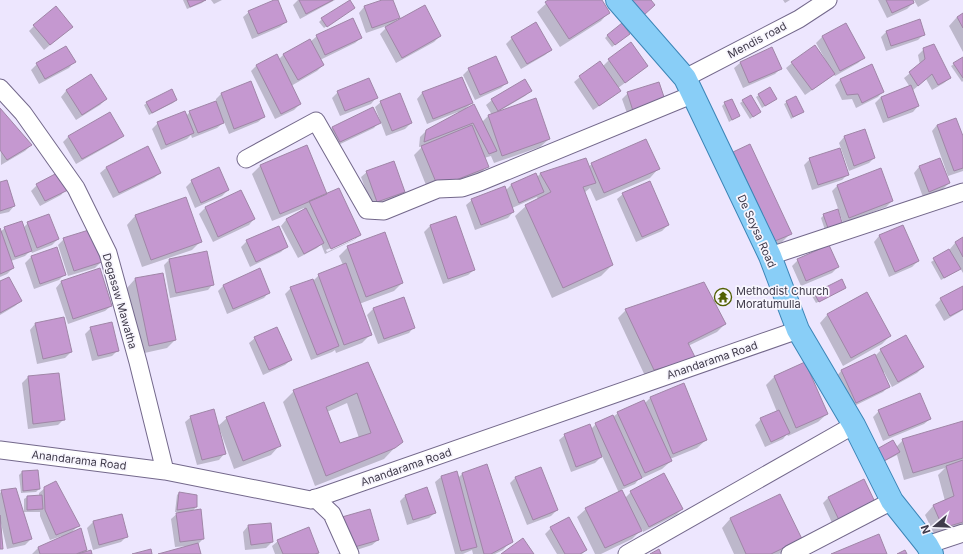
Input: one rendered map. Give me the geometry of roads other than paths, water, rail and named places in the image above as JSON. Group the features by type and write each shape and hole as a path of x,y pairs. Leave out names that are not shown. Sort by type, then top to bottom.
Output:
{"main road":[{"name":"De Soysa Road","path":"617,0 690,86 770,256 798,330 854,425 892,501 929,549"}],"street":[{"name":"Mendis road","path":"246,159 316,121 367,210 384,211 438,189 462,188 480,182 690,86 828,0"},
{"name":"Degasaw Mawatha","path":"0,88 23,113 76,188 108,253 138,362 165,471"},
{"path":"770,256 963,192"},
{"name":"Anandarama Road","path":"0,450 165,471 311,500 798,330"},
{"path":"627,554 854,425"},
{"path":"315,498 332,514 350,554"},
{"path":"790,554 892,501"},
{"path":"929,549 963,533"}],"place":[{"name":"Methodist Church Moratumulla","path":"723,297"}]}
